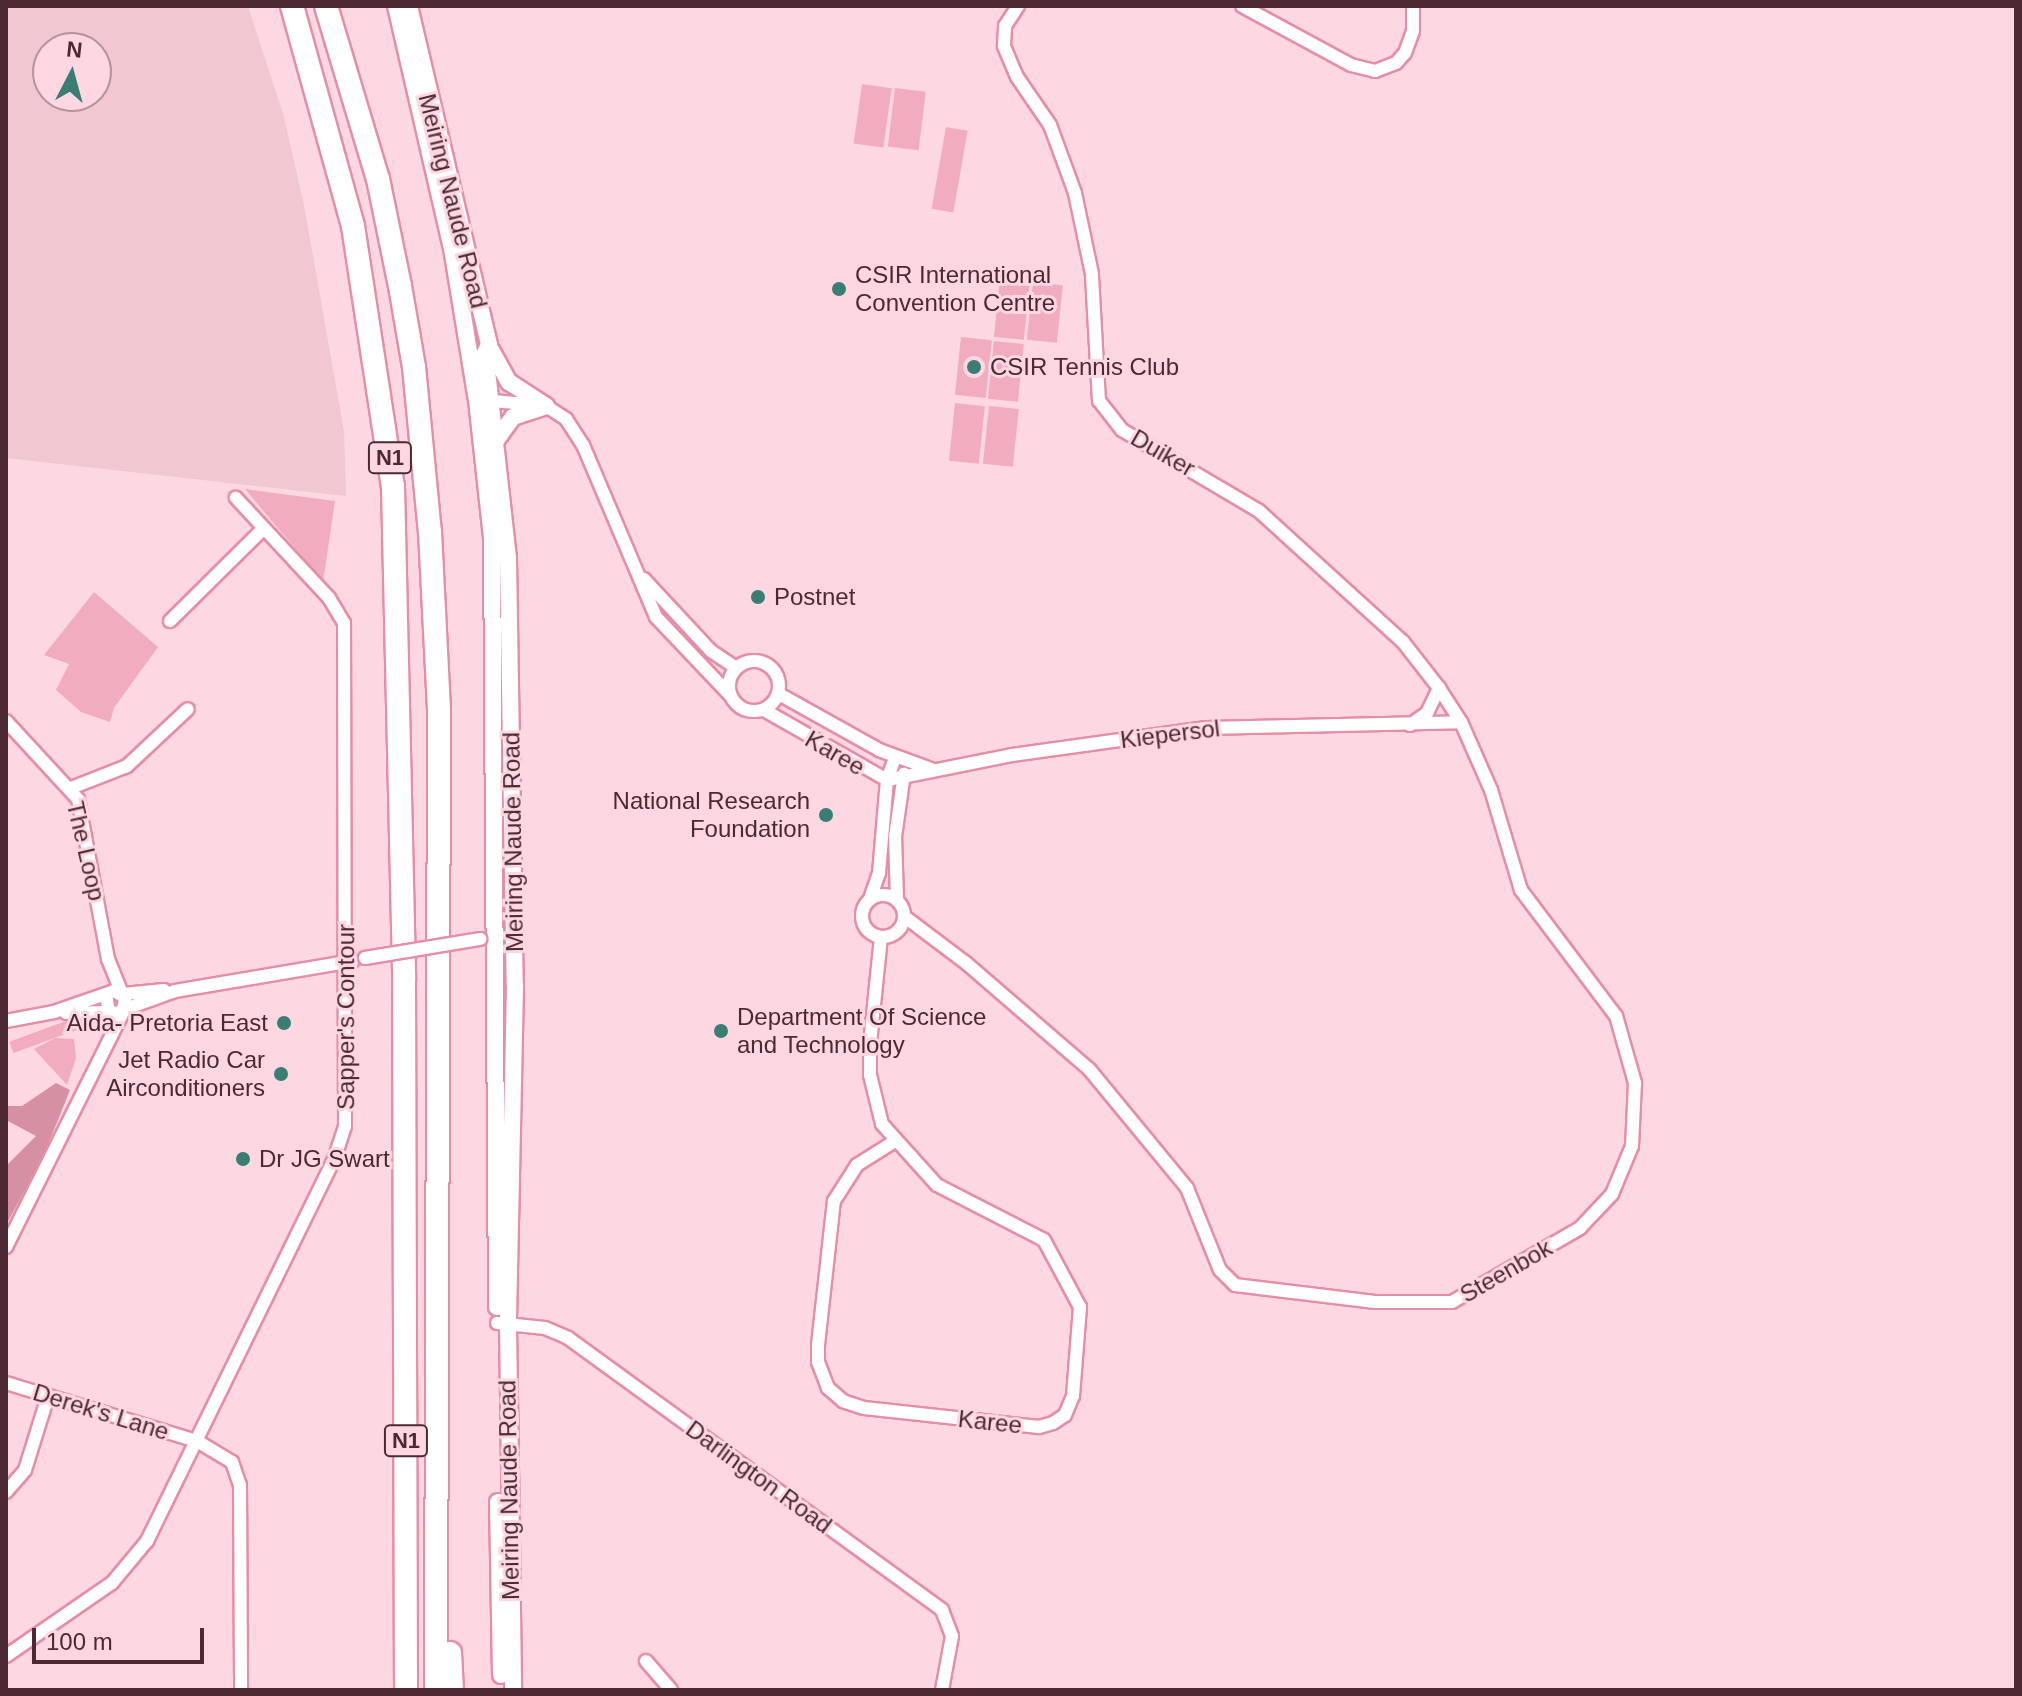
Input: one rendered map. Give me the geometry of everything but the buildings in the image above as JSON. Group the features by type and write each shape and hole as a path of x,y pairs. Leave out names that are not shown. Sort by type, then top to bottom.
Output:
{"highway":[{"name":"N1","path":"292,6 353,226 377,355 395,514 404,980 406,1690"},
{"name":"N1","path":"326,6 378,179 414,367 425,469 439,710 436,1690"},
{"path":"438,1388 452,1690"}],"street":[{"name":"Meiring Naude Road","path":"396,6 484,400 497,439 508,558 515,936 502,1323 502,1690"},
{"name":"Meiring Naude Road","path":"409,6 489,345 485,353 484,400 492,538 487,939 513,1690"},
{"name":"Duiker","path":"1018,6 1005,26 1004,46 1017,77 1050,125 1075,193 1092,274 1094,372 1104,410 1122,430 1259,511 1403,642 1461,722"},
{"path":"1242,6 1351,65 1375,71 1396,63 1409,46 1413,6"},
{"path":"489,345 509,382 546,406 577,433 656,617 679,646 743,709 764,710 779,694 779,677 768,664 757,660 736,668 729,680 730,695"},
{"path":"484,400 546,406"},
{"path":"497,439 513,417 546,406"},
{"name":"Sapper's Contour","path":"6,1656 126,1570 147,1541 342,1141 347,961 344,623 329,598 236,498"},
{"path":"170,621 263,529"},
{"path":"640,575 692,632 736,668"},
{"path":"679,646 692,632"},
{"path":"1410,725 1427,713 1439,688"},
{"name":"Karee","path":"779,694 901,760 931,769"},
{"path":"71,788 127,766 188,709"},
{"name":"Karee","path":"764,710 887,780 884,840 870,899"},
{"name":"The Loop","path":"6,721 71,788 83,816 108,959 122,993 124,1010"},
{"name":"Kiepersol","path":"931,769 1206,728 1332,722 1410,725 1461,722"},
{"name":"Steenbok","path":"932,937 1069,1050 1137,1124 1187,1188 1228,1281 1243,1287 1375,1302 1452,1302 1497,1279 1599,1212 1622,1176 1632,1146 1635,1083 1616,1016 1521,890 1491,790 1461,722"},
{"path":"901,760 903,779 895,837 897,899 905,917 932,937"},
{"path":"887,780 901,760"},
{"path":"887,780 903,779 931,769"},
{"path":"897,899 883,894 870,899 863,908 863,924 881,937 898,932 932,937"},
{"path":"898,932 905,917"},
{"path":"6,1021 54,1012 106,995 175,991 515,936"},
{"name":"Karee","path":"881,937 870,1075 882,1124 937,1185 1044,1240 1063,1269 1082,1319 1070,1406 1053,1423 1039,1427 864,1408 843,1401 828,1388 818,1362 818,1345 834,1201 857,1165 895,1141"},
{"name":"The Loop","path":"105,1046 108,959"},
{"path":"54,1012 108,1013 175,991"},
{"path":"6,1247 124,1010"},
{"name":"Darlington Road","path":"502,1323 545,1328 568,1338 942,1610 952,1636 942,1690"},
{"name":"Derek's Lane","path":"6,1383 197,1441 225,1455 238,1474 241,1690"},
{"path":"6,1492 25,1470 48,1396"},
{"path":"646,1661 671,1690"}],"shaded area":[{"path":"6,6 248,6 284,117 304,205 344,431 346,496 6,458"},
{"path":"862,84 892,88 883,148 854,143"},
{"path":"895,88 926,92 919,150 888,147"},
{"path":"946,127 968,131 953,213 932,209"},
{"name":"CSIR Tennis Club","path":"1000,279 1030,282 1024,340 994,337"},
{"name":"CSIR Tennis Club","path":"1033,282 1063,285 1057,343 1027,340"},
{"name":"CSIR Tennis Club","path":"961,337 992,340 986,398 955,395"},
{"name":"CSIR Tennis Club","path":"994,341 1024,344 1018,402 988,399"},
{"name":"CSIR Tennis Club","path":"955,403 985,406 979,464 949,461"},
{"name":"CSIR Tennis Club","path":"989,406 1019,409 1013,467 983,464"},
{"path":"245,489 335,501 323,582"},
{"path":"94,592 158,647 114,708 110,722 81,712 56,690 69,664 44,655"},
{"path":"77,1017 81,1028 13,1053 9,1042"},
{"path":"55,1038 74,1039 76,1058 67,1085 34,1049"},
{"path":"56,1083 70,1090 43,1157 6,1225 6,1166 36,1136 6,1120 6,1106 22,1106"}],"place":[{"name":"CSIR International Convention Centre","path":"839,289"},
{"name":"CSIR Tennis Club","path":"974,367"},
{"name":"Postnet","path":"758,597"},
{"name":"National Research Foundation","path":"826,815"},
{"name":"Aida- Pretoria East","path":"284,1023"},
{"name":"Department Of Science and Technology","path":"721,1031"},
{"name":"Jet Radio Car Airconditioners","path":"281,1074"},
{"name":"Dr JG Swart","path":"243,1159"}]}
